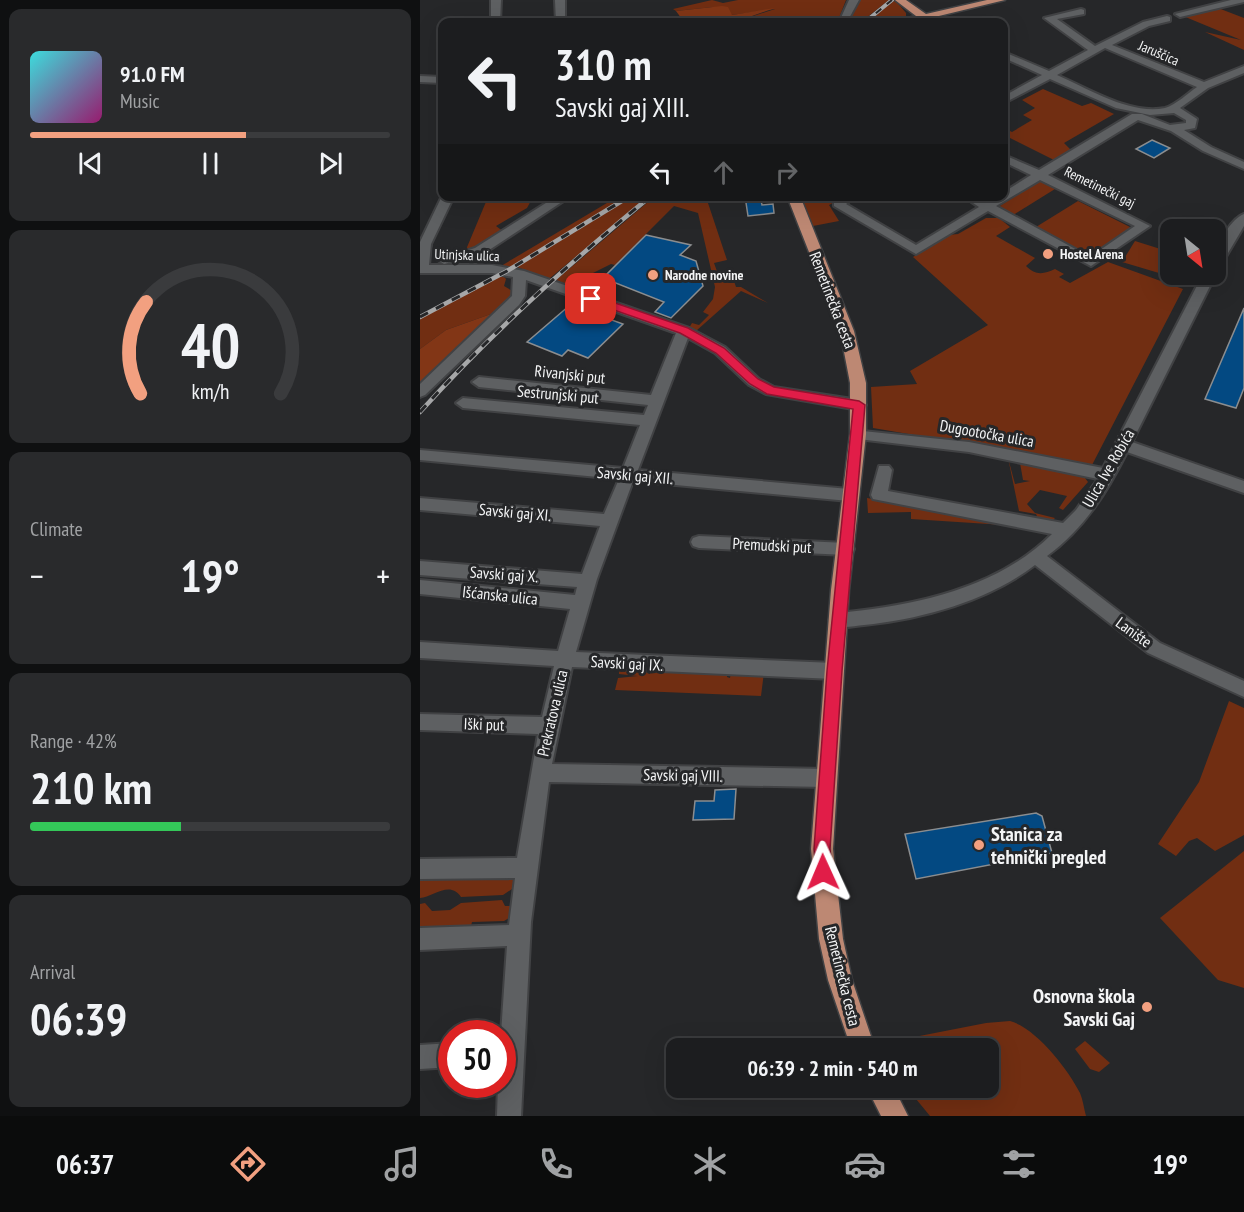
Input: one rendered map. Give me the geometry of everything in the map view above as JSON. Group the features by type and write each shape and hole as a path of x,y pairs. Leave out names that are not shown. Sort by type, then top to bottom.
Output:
{"main road":[{"path":"900,0 924,17"},
{"path":"920,18 945,17 1000,0"},
{"name":"Remetinečka cesta","path":"795,201 848,331 854,356 859,405 858,434 849,495 838,620 822,849 825,896 840,980 860,1038"},
{"path":"885,1098 895,1116"}],"street":[{"path":"496,0 496,18"},
{"path":"560,0 561,18"},
{"path":"845,18 854,0"},
{"path":"1180,14 1243,0"},
{"path":"1073,6 1081,12 1048,18 1095,50"},
{"path":"1008,98 1146,24 1167,19"},
{"name":"Jaruščica","path":"1104,45 1204,86"},
{"path":"1008,57 1136,116 1162,114 1204,86 1244,69"},
{"path":"1174,129 1190,121 1211,92 1244,77"},
{"path":"420,79 438,80"},
{"path":"1107,102 1190,121 1215,145 1244,158"},
{"path":"1162,114 1174,129 1201,146 1244,166"},
{"name":"Remetinečki gaj","path":"1008,194 1136,116"},
{"name":"Remetinečki gaj","path":"977,201 1091,262 1144,226 1008,160"},
{"path":"422,267 425,244 446,201"},
{"name":"Utinjska ulica","path":"422,267 480,251 559,201"},
{"name":"Remetinečki gaj","path":"843,201 838,204 916,250 997,201"},
{"path":"1226,245 1244,218"},
{"name":"Utinjska ulica","path":"422,267 492,269 520,274 684,331 720,351 754,382 771,391 859,405"},
{"path":"420,392 514,302 518,296 520,274"},
{"name":"Ulica Ive Robića","path":"838,620 892,616 932,607 985,586 1035,556 1066,530 1094,497 1124,445 1204,285"},
{"name":"Prekratova ulica","path":"509,1020 524,868 547,726 580,603 627,474 650,420 664,377 684,331"},
{"name":"Rivanjski put","path":"479,382 657,401"},
{"name":"Sestrunjski put","path":"463,403 650,420"},
{"name":"Dugootočka ulica","path":"858,434 969,447 1107,475"},
{"path":"1124,445 1244,487"},
{"name":"Savski gaj XII.","path":"420,455 849,495"},
{"path":"884,470 879,495 1066,530"},
{"name":"Savski gaj XI.","path":"420,504 611,521"},
{"name":"Premudski put","path":"699,542 846,549"},
{"name":"Lanište","path":"1035,556 1154,648 1244,689"},
{"name":"Savski gaj X.","path":"420,568 588,581"},
{"name":"Išćanska ulica","path":"420,587 580,603"},
{"name":"Savski gaj IX.","path":"420,650 564,660 834,671"},
{"name":"Iški put","path":"420,722 547,726"},
{"name":"Savski gaj VIII.","path":"540,773 826,778"},
{"path":"420,869 524,868"},
{"path":"420,939 518,935"},
{"path":"420,1057 438,1055"},
{"name":"Prekratova ulica","path":"508,1098 509,1116"}],"shaded area":[{"path":"712,0 723,3 738,0 846,0 839,18 747,18 775,9 732,15 713,7 676,11 673,9"},
{"path":"857,0 889,0 866,18 848,18"},
{"path":"895,0 906,13 906,16 901,18 872,18"},
{"path":"722,6 728,7 732,15 775,8 746,18 681,18 676,11"},
{"path":"1218,8 1244,18 1244,50 1205,32 1241,40 1183,16"},
{"path":"1043,89 1082,106 1091,103 1114,114 1064,143 1071,150 1054,160 1008,137 1008,130 1012,132 1032,120 1023,115 1035,108 1022,100"},
{"path":"1040,181 1055,189 1013,215 998,207"},
{"path":"486,201 531,201 527,208 496,226 504,232 465,252"},
{"path":"610,201 620,201 511,267 501,266"},
{"path":"625,201 642,201 549,279 517,267"},
{"path":"649,201 707,201 727,260 714,263 718,274 732,275 736,287 741,287 768,303 741,291 696,331 689,328 692,323 699,325 709,315 703,312 713,299 715,287 698,213 674,206 615,265 611,264 591,274 588,281 595,287 591,291 581,290 556,280"},
{"path":"803,201 836,201 829,205 839,221 813,226"},
{"path":"1078,201 1131,229 1090,256 1036,227"},
{"path":"986,218 999,218 1010,227 996,236 1035,258 1026,266 1037,273 1055,269 1064,274 1059,277 1070,283 1108,262 1160,281 1160,285 1172,285 1183,289 1092,465 873,428 871,387 917,384 910,371 988,325 913,257 948,235 958,234"},
{"path":"1135,241 1160,249 1160,273 1122,262"},
{"path":"502,275 506,279 504,286 514,292 505,309 446,330 420,349 420,318"},
{"path":"505,309 420,388 420,349 446,330"},
{"path":"1008,458 1015,484 1030,481 1023,480 1020,463 1082,474 1088,482 1063,510 1059,508 1067,496 1040,490 1027,504 1035,513 1055,518 1051,522 1038,519 1036,514 1019,511"},
{"path":"867,498 1001,522 1004,525 911,519 911,512 868,513"},
{"path":"648,667 647,673 650,674 652,667 727,671 727,677 730,678 731,672 764,672 761,696 615,690 618,678 638,676 619,674 619,669"},
{"path":"1229,701 1244,708 1244,835 1215,851 1197,838 1189,841 1176,856 1158,844 1199,782"},
{"path":"1244,851 1244,988 1218,980 1160,918"},
{"path":"420,876 514,878 512,889 503,895 461,897 457,892 447,890 420,898"},
{"path":"502,900 505,906 511,906 509,918 504,921 472,922 469,934 420,934 420,904 425,903 432,911 450,910 461,903"},
{"path":"1010,1021 1020,1025 1040,1041 1068,1073 1080,1093 1086,1116 930,1116 915,1098 999,1098 999,1038 909,1038 986,1023"},
{"path":"1085,1041 1110,1063 1099,1072 1090,1069 1075,1049"}],"building":[{"path":"1152,140 1170,148 1154,158 1136,149"},
{"path":"746,201 761,201 762,205 773,204 774,213 748,216"},
{"name":"Narodne novine","path":"646,235 691,245 680,255 696,261 703,286 671,318 655,312 664,302 603,278"},
{"path":"570,305 623,324 588,358 568,350 562,356 527,342"},
{"path":"1244,308 1244,388 1236,408 1205,399"},
{"path":"736,789 734,819 693,820 695,801 714,801 715,790"},
{"name":"Stanica za tehnički pregled","path":"1036,813 1042,816 1052,853 916,879 905,834"}],"railway":[{"path":"870,18 892,0"},
{"path":"420,317 507,271 622,201"},
{"path":"420,412 531,300 645,201"}],"place":[{"name":"Hostel Arena","path":"1048,254"},
{"name":"Narodne novine","path":"653,275"},
{"name":"Stanica za tehnički pregled","path":"979,845"},
{"name":"Osnovna škola Savski Gaj","path":"1147,1007"}],"route":[{"path":"591,299 684,331 705,341 729,358 754,382 771,391 859,405 858,434 849,495 848,528 840,590 826,778 823,872"}]}
